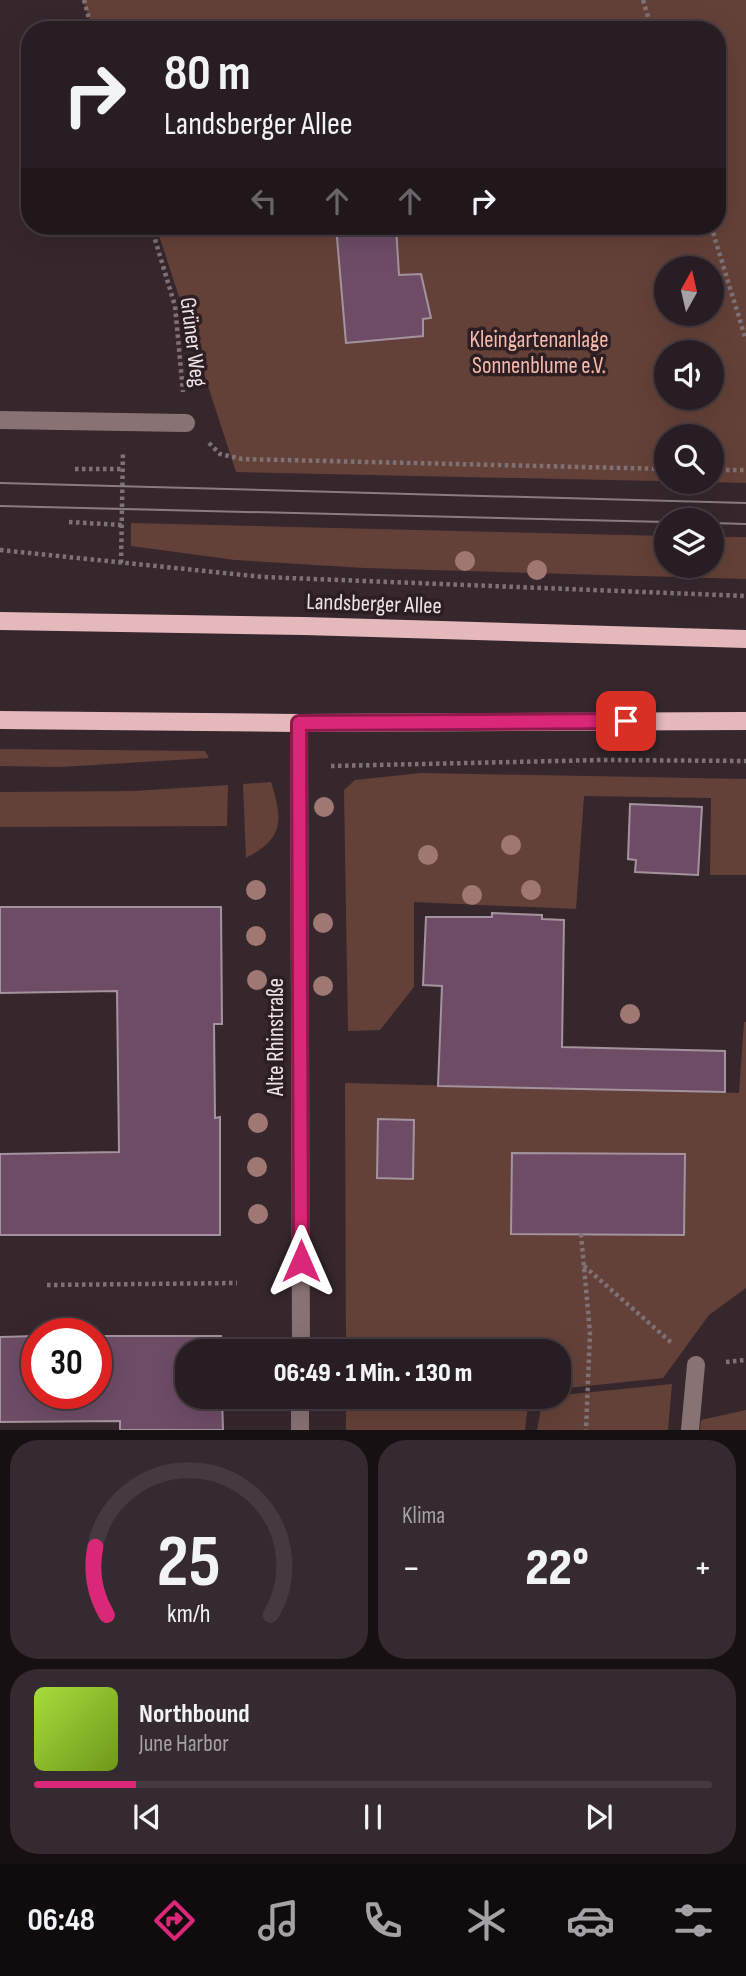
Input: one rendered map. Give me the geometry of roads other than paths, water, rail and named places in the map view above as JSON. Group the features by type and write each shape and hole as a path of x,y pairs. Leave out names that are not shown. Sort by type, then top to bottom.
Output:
{"main road":[{"name":"Landsberger Allee","path":"0,621 290,625 746,639"},
{"path":"0,720 299,723 746,721"}],"street":[{"path":"0,420 186,423"},
{"name":"Alte Rhinstraße","path":"299,723 301,1339"},
{"path":"690,1430 696,1365"},
{"path":"300,1409 300,1430"}],"tram line":[{"path":"0,483 746,503"},
{"path":"0,506 654,522"},
{"path":"724,523 746,524"}],"park label":[{"name":"Kleingartenanlage Sonnenblume e.V.","path":"539,352"}]}
